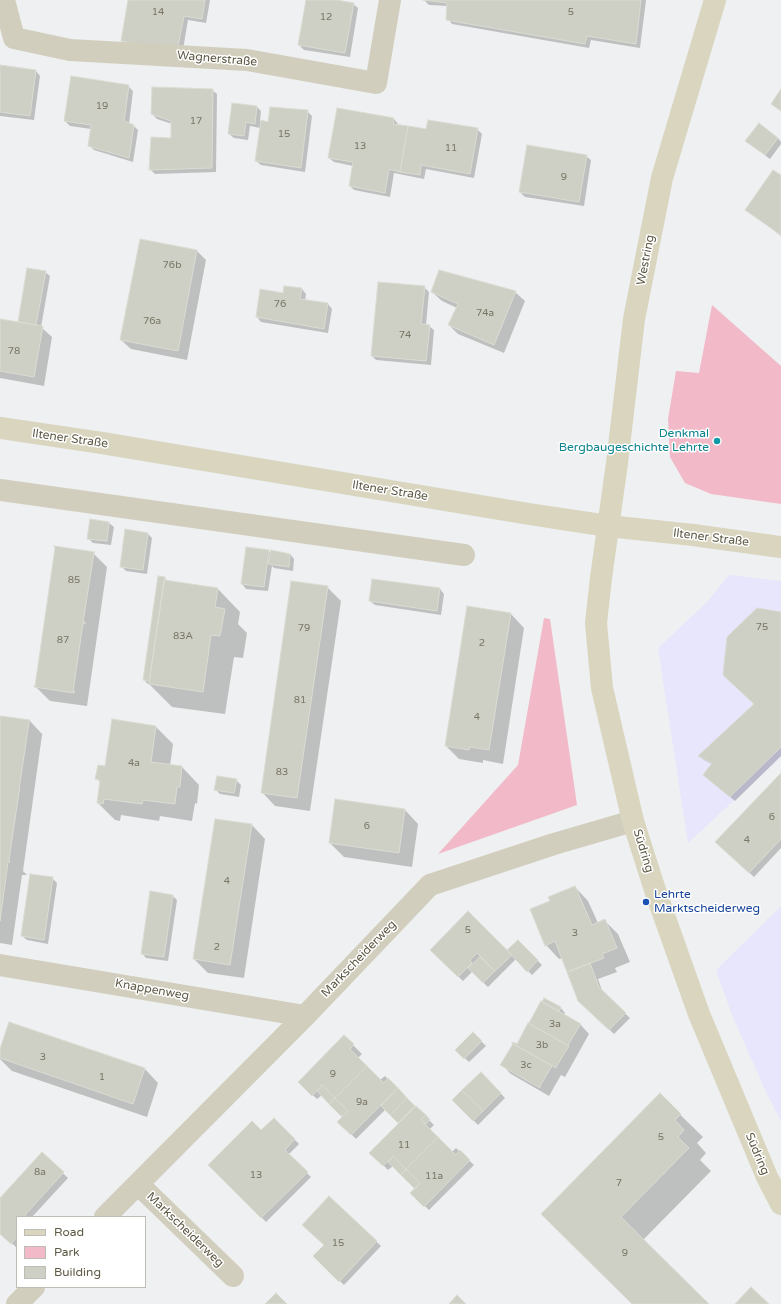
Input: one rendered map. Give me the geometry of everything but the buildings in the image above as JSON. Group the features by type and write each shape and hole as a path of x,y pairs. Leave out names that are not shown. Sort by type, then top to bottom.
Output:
{"street":[{"name":"Wagnerstraße","path":"4,0 14,38 70,50 247,60 376,83 390,0"},
{"name":"Westring","path":"608,526 634,319 662,178 716,0"},
{"name":"Iltener Straße","path":"0,428 102,443 529,514 608,526 694,535 781,547"},
{"path":"0,490 464,555"},
{"name":"Südring","path":"608,526 600,578 596,624 602,688 633,821 656,893 699,1014 767,1177 781,1204"},
{"name":"Markscheiderweg","path":"106,1216 305,1016 430,885 554,844 633,821"},
{"name":"Knappenweg","path":"0,965 305,1016"},
{"name":"Markscheiderweg","path":"138,1184 233,1276"},
{"path":"17,1304 33,1288"}],"shaded area":[{"path":"729,575 781,581 781,757 688,843 658,648 707,602"},
{"path":"781,906 781,1121 766,1092 732,1015 716,970"}],"green space":[{"path":"712,305 781,366 781,504 711,494 685,483 670,457 668,419 676,371 699,373"},
{"path":"544,618 550,619 577,805 438,854 518,765"}],"place":[{"name":"Denkmal Bergbaugeschichte Lehrte","path":"717,441"},
{"name":"Lehrte Marktscheiderweg","path":"646,902"}]}
